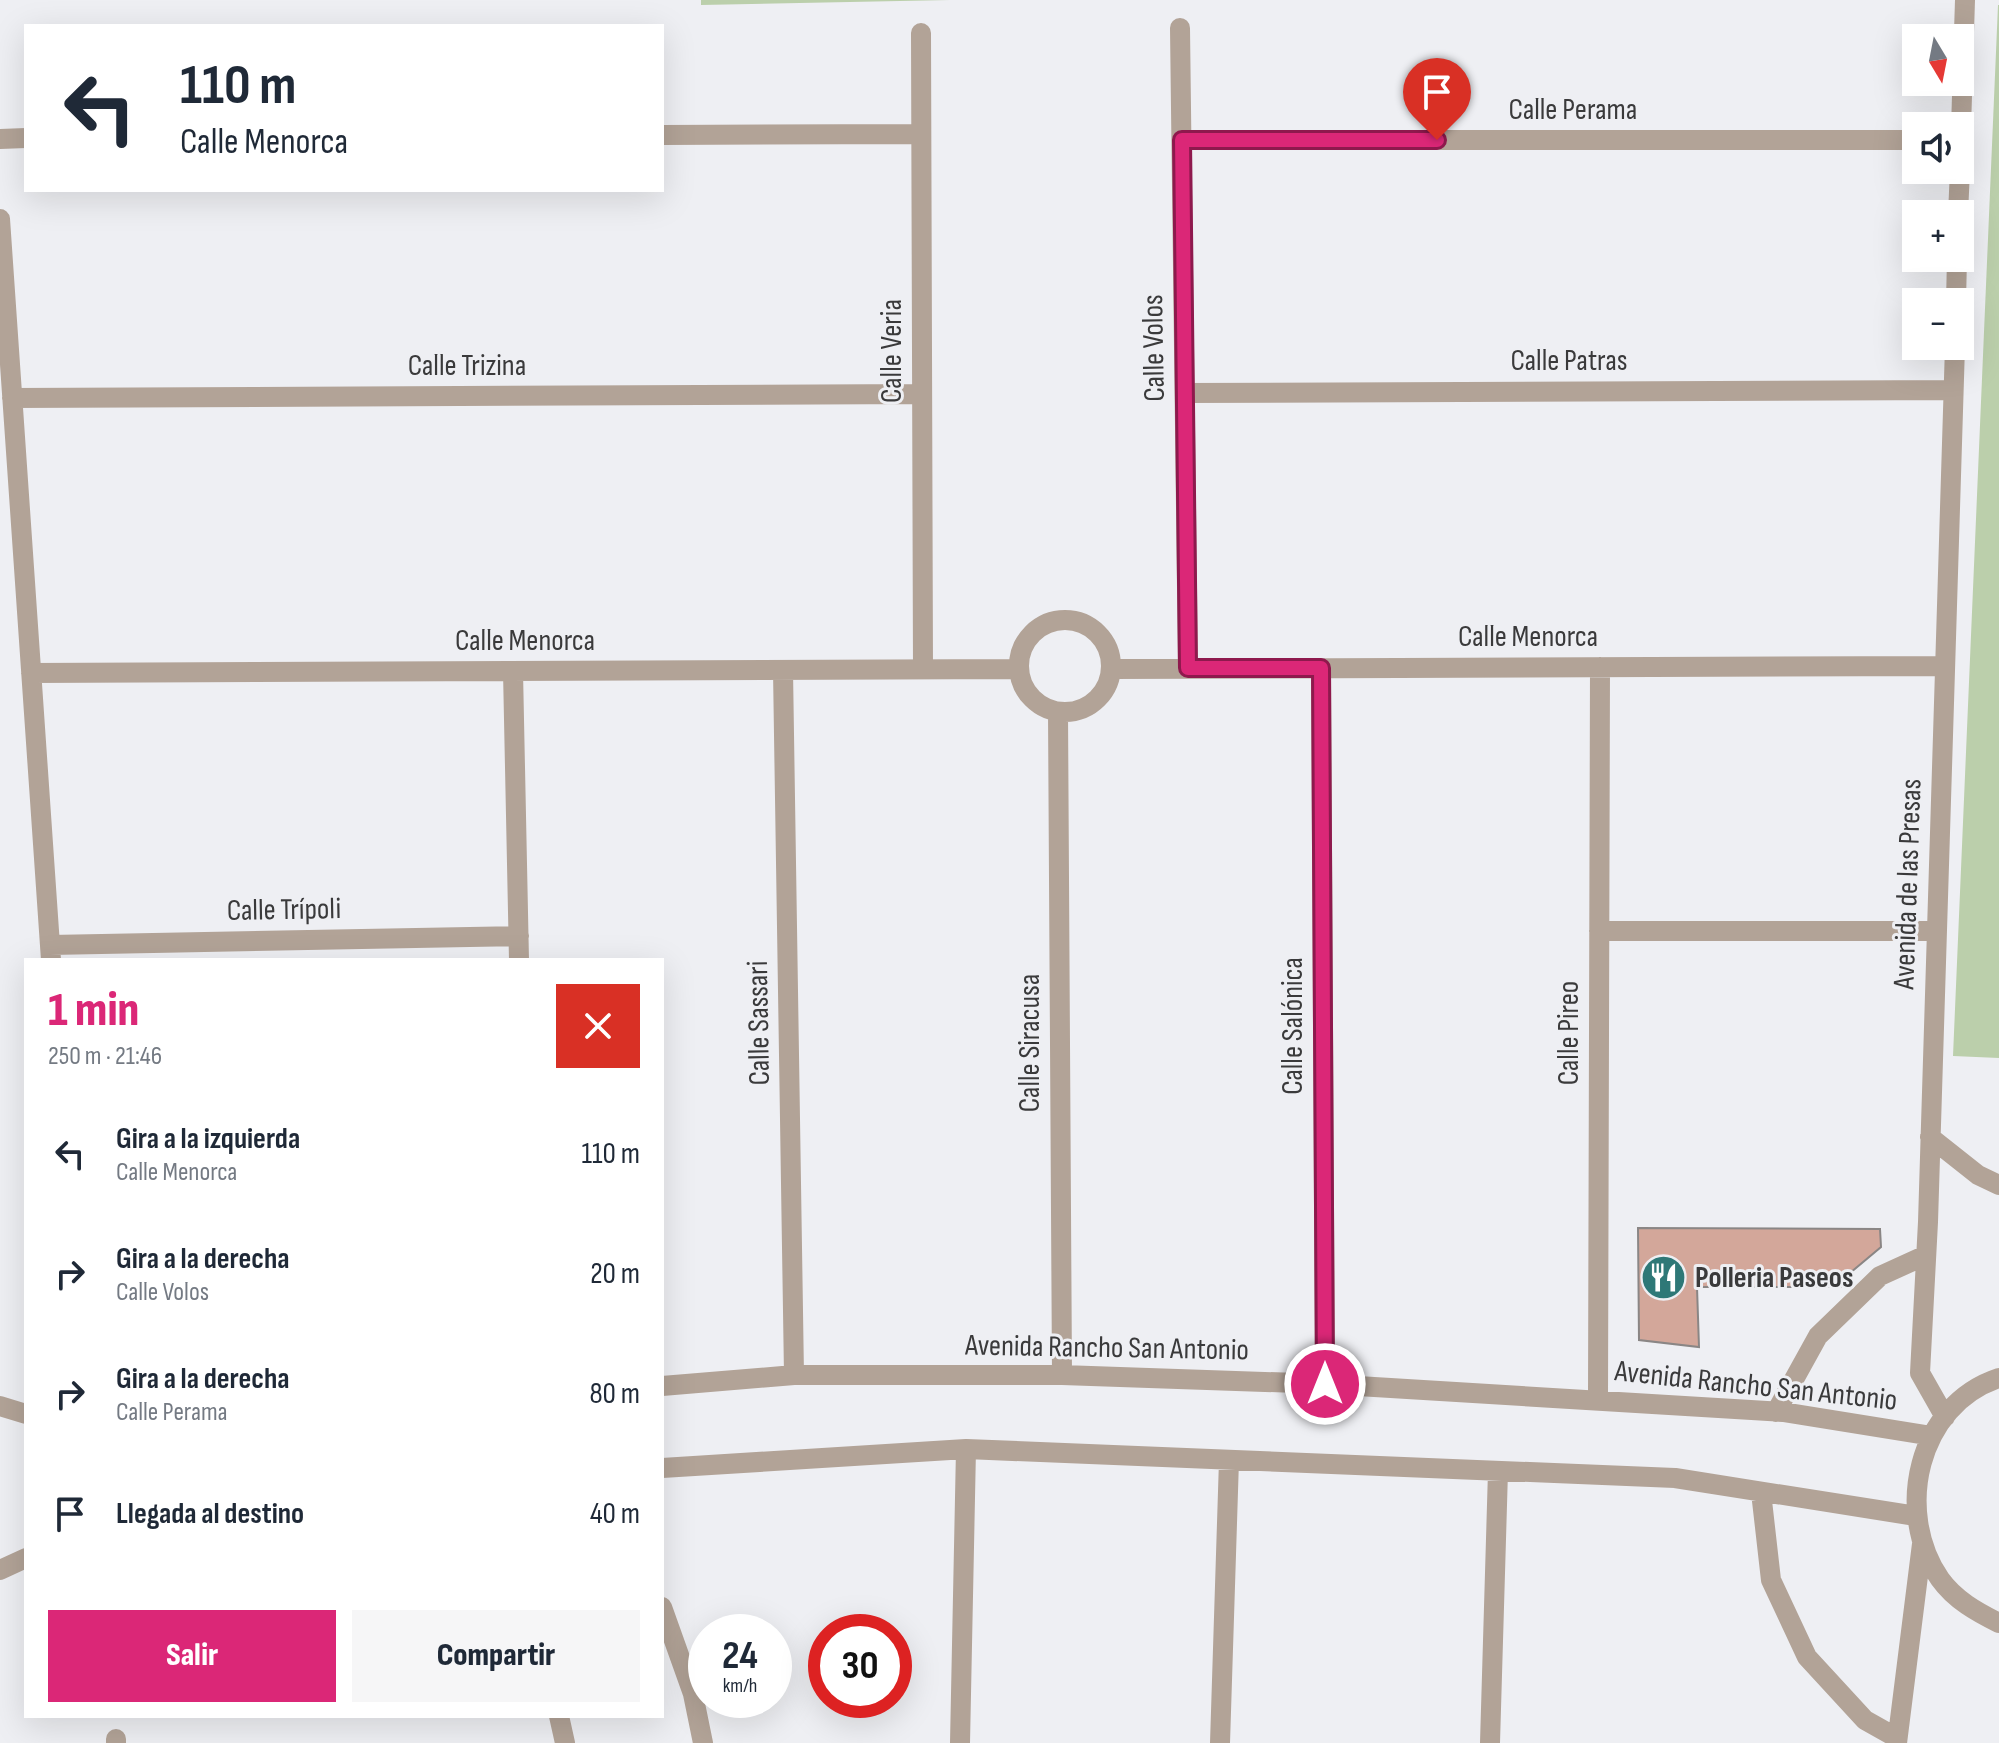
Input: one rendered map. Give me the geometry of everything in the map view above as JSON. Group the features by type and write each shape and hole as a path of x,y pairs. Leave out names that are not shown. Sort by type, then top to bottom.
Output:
{"street":[{"path":"1961,112 1965,0"},
{"name":"Calle Volos","path":"1180,28 1188,668"},
{"name":"Calle Veria","path":"921,33 923,669"},
{"path":"664,135 921,134"},
{"path":"0,139 24,138"},
{"name":"Calle Perama","path":"1182,140 1902,140"},
{"path":"0,219 50,952"},
{"name":"Avenida de las Presas","path":"1945,1417 1920,1373 1954,360"},
{"name":"Calle Patras","path":"1185,393 1953,390"},
{"name":"Calle Trizina","path":"12,398 922,394"},
{"path":"1065,620 1094,629 1104,640 1112,669 1109,684 1089,706 1058,712 1031,697 1019,669 1027,640 1050,622 1065,620"},
{"name":"Calle Menorca","path":"1112,669 1945,666"},
{"name":"Calle Pireo","path":"1598,1399 1600,667"},
{"name":"Calle Salónica","path":"1321,668 1325,1384"},
{"name":"Calle Menorca","path":"31,673 1019,669"},
{"name":"Calle Sassari","path":"783,670 794,1375"},
{"path":"513,671 519,958"},
{"name":"Calle Siracusa","path":"1058,712 1062,1375"},
{"path":"1599,931 1937,931"},
{"name":"Calle Trípoli","path":"50,952 519,936"},
{"path":"1930,1137 1978,1175 1999,1185"},
{"path":"1776,1412 1818,1336 1880,1276 1926,1255"},
{"name":"Avenida Rancho San Antonio","path":"664,1386 794,1375 1062,1375 1325,1384 1776,1412 1932,1436"},
{"path":"1999,1378 1967,1396 1945,1417 1921,1461 1915,1488 1916,1516 1922,1544 1941,1580 1970,1608 1999,1623"},
{"path":"0,1406 24,1413"},
{"path":"664,1468 966,1449 1675,1478 1916,1516"},
{"path":"960,1743 966,1449"},
{"path":"1220,1743 1229,1460"},
{"path":"1490,1743 1498,1471"},
{"path":"1761,1492 1771,1580 1807,1657 1865,1720 1897,1741 1922,1544"},
{"path":"0,1570 24,1559"},
{"path":"664,1613 693,1694 703,1743"},
{"path":"559,1718 565,1743"}],"green space":[{"path":"701,0 950,0 701,5"},
{"path":"1999,5 1999,1058 1953,1056"}],"building":[{"path":"1638,1228 1880,1229 1881,1247 1850,1273 1849,1287 1697,1287 1699,1347 1639,1340"}],"place":[{"name":"Polleria Paseos","path":"1664,1278"}],"route":[{"path":"1325,1384 1321,668 1188,668 1182,140 1437,140"}]}
